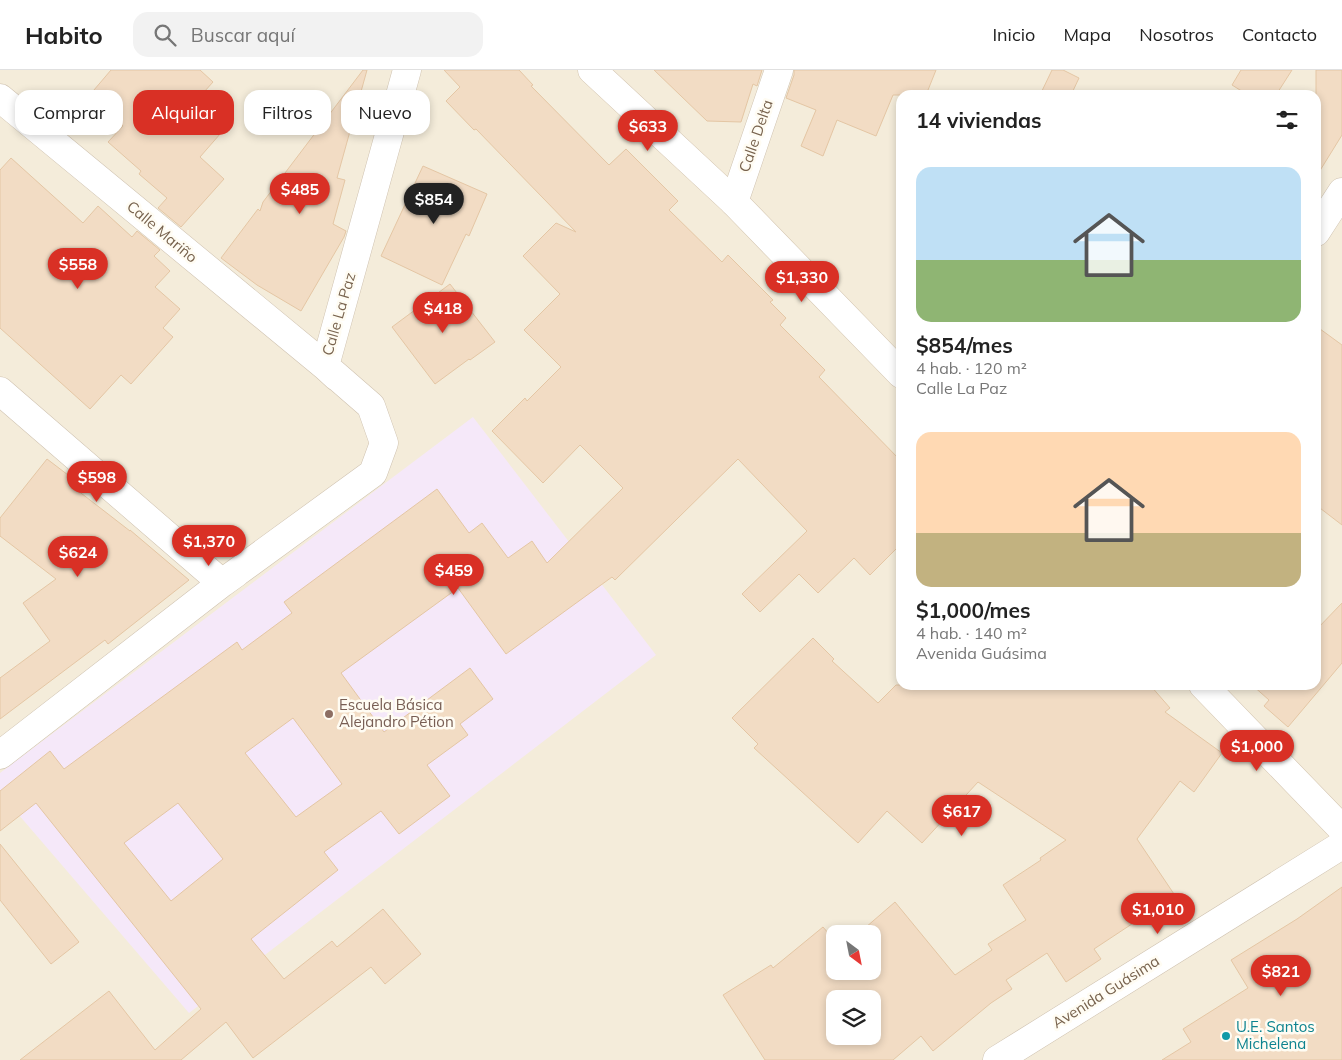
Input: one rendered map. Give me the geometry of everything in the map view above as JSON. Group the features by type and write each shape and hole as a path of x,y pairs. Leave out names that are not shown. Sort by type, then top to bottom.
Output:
{"street":[{"name":"Calle La Paz","path":"0,755 222,583 372,473 384,443 371,406 324,366 407,70"},
{"path":"592,70 734,202 896,369"},
{"name":"Calle Delta","path":"734,202 779,70"},
{"name":"Calle Mariño","path":"0,98 324,366"},
{"path":"1321,224 1342,192"},
{"path":"0,391 222,583"},
{"path":"1208,690 1342,829"},
{"name":"Avenida Guásima","path":"997,1060 1342,845"}],"shaded area":[{"path":"0,70 1342,70 1342,1060 0,1060"},
{"name":"Escuela Básica Alejandro Pétion","path":"473,417 656,655 189,1013 0,793 0,773"}],"building":[{"path":"111,70 200,70 213,82 206,90 133,90 133,135 219,135 200,157 224,179 181,227 158,208 167,198 139,174 141,171 108,142 115,135 123,135 123,90 94,90"},
{"path":"363,70 367,70 361,90 348,90"},
{"path":"444,70 519,70 533,85 531,86 609,165 626,149 678,201 669,210 722,262 728,255 773,300 770,302 786,318 780,325 825,370 819,377 896,456 896,549 870,575 854,558 818,593 799,574 760,612 742,594 807,531 738,459 615,580 612,577 506,654 458,588 341,673 384,732 470,668 493,699 460,724 468,735 427,765 450,796 399,834 381,811 324,852 338,870 251,939 284,979 332,941 337,947 383,909 421,954 385,984 371,967 253,1058 226,1022 181,1060 20,1060 109,991 155,1050 201,1009 36,803 0,831 0,791 50,751 64,769 237,642 242,650 292,613 284,602 437,489 469,533 482,523 508,558 532,541 547,563 623,488 580,445 543,483 492,431 525,398 527,401 561,367 524,330 560,294 523,256 556,223 576,232 476,129 474,130 446,101 460,87","holes":["293,718 342,784 296,817 245,753","178,803 223,859 171,901 124,843"]},
{"path":"654,70 762,70 757,86 753,84 741,122 707,121"},
{"path":"794,70 936,70 928,90 896,90 896,95 893,95 876,136 837,120 823,156 801,146 816,110 786,98"},
{"path":"1052,70 1063,70 1079,78 1073,90 1042,90"},
{"path":"1241,70 1292,70 1279,90 1240,90 1232,85"},
{"path":"1316,70 1342,70 1342,135 1321,169 1321,90 1316,90"},
{"path":"341,99 341,135 349,135 337,178 345,180 333,224 346,231 301,311 257,285 221,258 258,209 260,211 263,202 314,135 331,135 331,112"},
{"path":"11,158 83,223 98,206 132,237 137,231 160,250 154,256 170,271 155,287 180,309 163,328 173,337 131,384 121,375 90,409 0,328 0,170"},
{"path":"423,166 487,194 469,236 466,234 442,285 381,256"},
{"path":"450,284 495,342 435,384 392,327"},
{"path":"1321,330 1342,345 1342,525 1321,509"},
{"path":"47,459 72,478 68,483 130,530 189,580 108,644 105,640 0,719 0,678 50,641 23,603 56,579 0,536 0,518"},
{"path":"1342,603 1342,663 1321,688 1321,625"},
{"path":"813,638 834,659 832,661 878,703 896,685 896,690 1154,690 1170,708 1165,712 1222,753 1194,792 1180,781 1137,839 1176,897 1094,949 1101,959 1066,982 1047,953 1006,980 1012,989 991,1003 933,1051 921,1036 893,1060 765,1060 723,995 771,965 773,968 823,927 826,930 826,980 881,980 881,925 868,925 895,902 955,975 992,950 988,944 1026,920 1003,885 1041,860 1040,858 1066,840 978,782 922,843 887,811 858,843 754,748 758,744 732,718"},
{"path":"1258,690 1319,690 1288,727 1264,706 1269,700"},
{"path":"0,844 79,942 51,964 0,900"},
{"path":"1342,887 1342,1060 1162,1060 1191,1042 1183,1029 1248,988 1231,960 1297,919"}],"place":[{"name":"Escuela Básica Alejandro Pétion","path":"329,714"},
{"name":"U.E. Santos Michelena","path":"1226,1036"}]}
